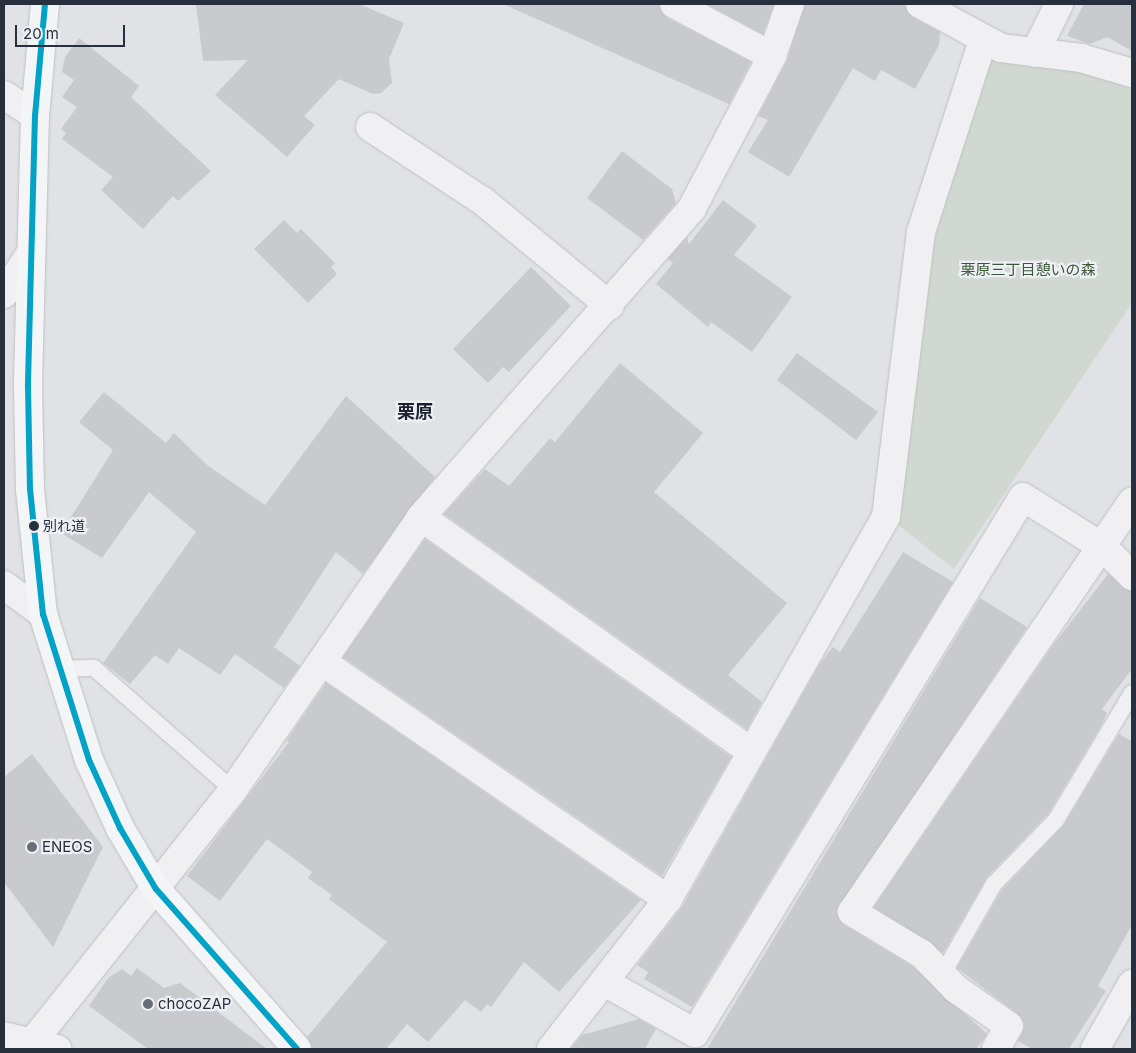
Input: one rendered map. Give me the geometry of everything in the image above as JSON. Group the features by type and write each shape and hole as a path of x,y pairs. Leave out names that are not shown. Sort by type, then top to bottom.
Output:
{"main road":[{"path":"44,4 35,115 30,254 30,489 43,614 57,669 120,828 156,889 298,1049"}],"street":[{"path":"674,4 772,56"},
{"path":"4,1036 40,1047 156,889 233,790 324,663 421,517 610,306 692,208 772,56 790,4"},
{"path":"920,4 983,40 1001,48 1081,58 1132,73"},
{"path":"1036,53 1060,4"},
{"path":"551,1049 606,983 668,899 749,750 886,517 921,232 983,40"},
{"path":"4,95 35,115"},
{"path":"370,127 484,202 610,306"},
{"path":"4,294 30,254"},
{"path":"606,983 695,1033 1023,497 1104,548 1132,576"},
{"path":"996,1049 1009,1026 942,974 922,954 852,912 1104,548 1132,501"},
{"path":"421,517 749,750"},
{"path":"4,585 43,614"},
{"path":"324,663 668,899"},
{"path":"1095,1049 1132,984"}],"lane":[{"path":"57,669 94,668 233,790"},
{"path":"942,974 994,884 1056,820 1132,693"}],"green space":[{"name":"栗原三丁目憩いの森","path":"988,48 1080,67 1132,90 1132,303 954,569 897,524 927,234"}],"building":[{"path":"196,4 359,4 404,23 389,59 392,83 381,93 373,94 339,79 304,116 315,125 287,157 215,95 248,60 203,61"},
{"path":"503,4 658,4 667,18 751,62 729,104"},
{"path":"707,4 774,4 763,34"},
{"path":"805,4 904,4 912,17 940,32 939,45 915,89 881,70 875,81 853,68 789,177 748,152 768,120 758,116 787,61"},
{"path":"1084,4 1132,4 1132,51 1107,37 1090,44 1067,36"},
{"path":"79,38 139,86 131,97 211,171 178,201 173,196 143,229 101,190 113,177 62,139 66,133 61,129 77,107 62,97 74,80 62,72 65,57"},
{"path":"622,151 672,189 676,203 643,240 587,198"},
{"path":"723,200 757,226 734,255 792,297 752,352 711,322 708,327 656,284 673,263 668,259 687,237 689,244"},
{"path":"284,220 297,233 301,229 335,263 331,267 337,274 308,303 254,249"},
{"path":"531,267 571,306 509,372 503,367 488,383 453,349"},
{"path":"797,353 878,412 856,440 777,380"},
{"path":"620,363 703,433 654,492 787,603 728,675 762,702 747,729 444,514 485,469 509,486 550,438 555,442"},
{"path":"104,392 166,443 174,433 207,465 265,505 346,396 435,477 363,574 336,552 274,647 300,666 284,688 235,654 220,675 179,648 168,664 155,655 130,684 103,663 196,532 149,492 102,558 61,533 113,450 79,422"},
{"path":"425,539 731,757 662,876 343,657"},
{"path":"903,552 953,582 692,1007 644,979 648,972 637,965 682,907 819,665 833,647 840,652"},
{"path":"1108,574 1132,591 1132,669 1102,709 1107,713 1102,724 1048,814 987,877 943,953 874,907 1054,644"},
{"path":"980,598 1027,627 836,912 844,925 912,966 987,1034 976,1049 707,1049"},
{"path":"326,683 641,900 559,992 524,962 491,1007 487,1004 481,1012 465,1000 428,1042 407,1024 386,1049 312,1049 307,1037 387,942 329,899 332,895 308,878 312,872 267,839 220,901 187,876 289,742 287,740"},
{"path":"1119,734 1132,741 1132,925 1098,986 1106,991 1069,1049 1032,1049 1018,1041 1025,1026 1018,1014 957,968 1002,890 1064,825"},
{"path":"32,754 103,847 53,947 4,882 4,777"},
{"path":"137,968 164,988 180,983 267,1049 148,1049 89,1006 108,978 122,969 131,976"},
{"path":"639,1019 656,1029 645,1049 571,1049 582,1035"}],"transit line":[{"path":"45,4 35,115 28,387 30,489 43,614 89,760 120,828 156,889 297,1049"}],"place":[{"name":"別れ道","path":"34,526"},
{"name":"ENEOS","path":"32,847"},
{"name":"chocoZAP","path":"148,1004"}],"district":[{"name":"栗原","path":"415,412"}]}
